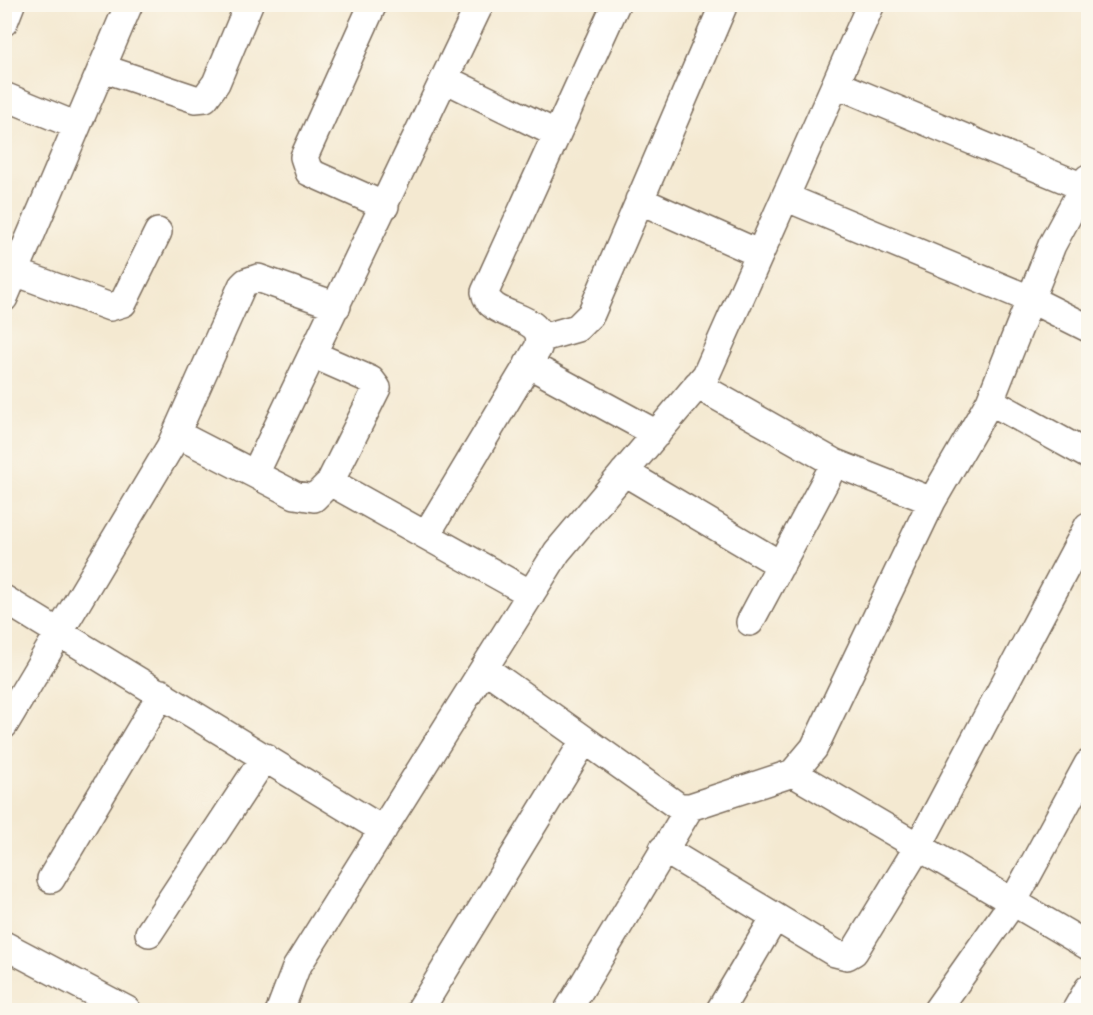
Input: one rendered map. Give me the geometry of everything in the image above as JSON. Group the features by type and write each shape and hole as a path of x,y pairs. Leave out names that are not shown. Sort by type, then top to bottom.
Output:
{"street":[{"path":"4,22 11,4"},
{"path":"4,298 10,271 77,126 129,4"},
{"path":"102,68 195,99 205,98 216,83 249,4"},
{"path":"373,4 304,157 309,172 385,206"},
{"path":"255,474 314,355 480,4"},
{"path":"542,338 534,326 492,304 486,298 485,292 616,4"},
{"path":"426,536 542,338 578,328 588,320 724,4"},
{"path":"280,1011 296,969 557,552 706,375 871,4"},
{"path":"445,79 557,134"},
{"path":"484,668 671,804 679,807 690,807 793,773 814,748 932,501 990,401 1052,245 1086,183 836,84"},
{"path":"4,96 77,126"},
{"path":"785,197 1032,300 1089,328"},
{"path":"639,201 760,254"},
{"path":"10,271 110,307 117,307 123,303 158,232"},
{"path":"4,724 62,632 177,434 246,282 258,278 337,306"},
{"path":"177,434 304,498 314,498 330,482 377,388 371,380 314,355"},
{"path":"528,364 657,434"},
{"path":"697,386 835,463 932,501"},
{"path":"990,401 1089,455"},
{"path":"750,622 835,463"},
{"path":"624,472 781,565"},
{"path":"330,482 531,594"},
{"path":"663,849 835,953 847,956 854,952 918,847 1089,526"},
{"path":"4,599 62,632 383,830"},
{"path":"51,879 162,693"},
{"path":"420,1011 584,741"},
{"path":"149,933 265,757"},
{"path":"937,1011 1013,902 1089,764"},
{"path":"793,773 1089,946"},
{"path":"568,1011 690,807"},
{"path":"720,1011 775,917"},
{"path":"4,945 127,1011"},
{"path":"1076,1011 1089,989"}]}
